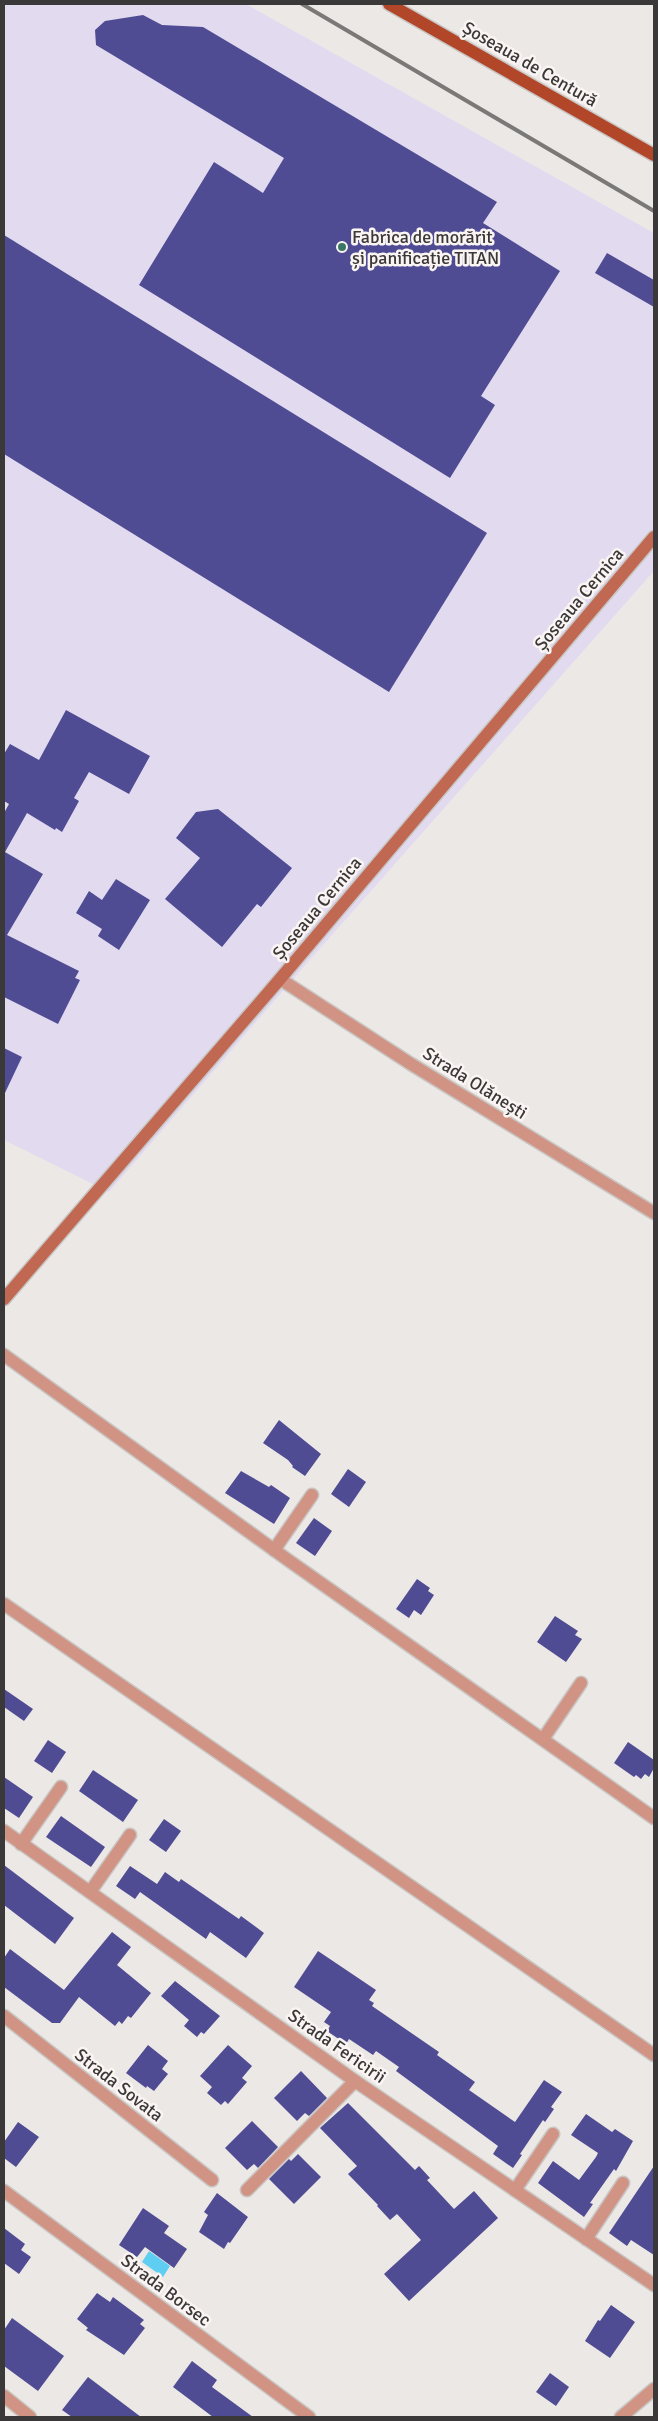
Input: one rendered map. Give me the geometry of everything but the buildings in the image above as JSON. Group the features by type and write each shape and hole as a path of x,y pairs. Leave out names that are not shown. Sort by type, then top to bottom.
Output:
{"main road":[{"name":"Șoseaua de Centură","path":"389,4 654,155"}],"street":[{"name":"Șoseaua Cernica","path":"4,1299 280,979 654,537"},
{"name":"Strada Olănești","path":"280,979 412,1064 654,1213"},
{"path":"4,1355 274,1550 543,1739 653,1813"},
{"path":"274,1550 312,1495"},
{"path":"4,1604 654,2055"},
{"path":"543,1739 581,1684"},
{"path":"22,1844 61,1786"},
{"name":"Strada Fericirii","path":"4,1831 355,2080 654,2285"},
{"path":"90,1892 130,1835"},
{"name":"Strada Sovata","path":"4,2016 212,2180"},
{"path":"247,2190 355,2080"},
{"path":"515,2190 553,2134"},
{"path":"586,2239 624,2183"},
{"name":"Strada Borsec","path":"4,2191 309,2417"},
{"path":"621,2417 654,2389"},
{"path":"4,2396 30,2417"}],"shaded area":[{"path":"4,4 246,4 654,233 654,571 301,970 109,1192 4,1140"}],"water":[{"path":"149,2251 170,2266 163,2277 142,2262"}],"railway":[{"path":"302,4 654,211"}],"place":[{"name":"Fabrica de morărit și panificație TITAN","path":"342,247"}]}
